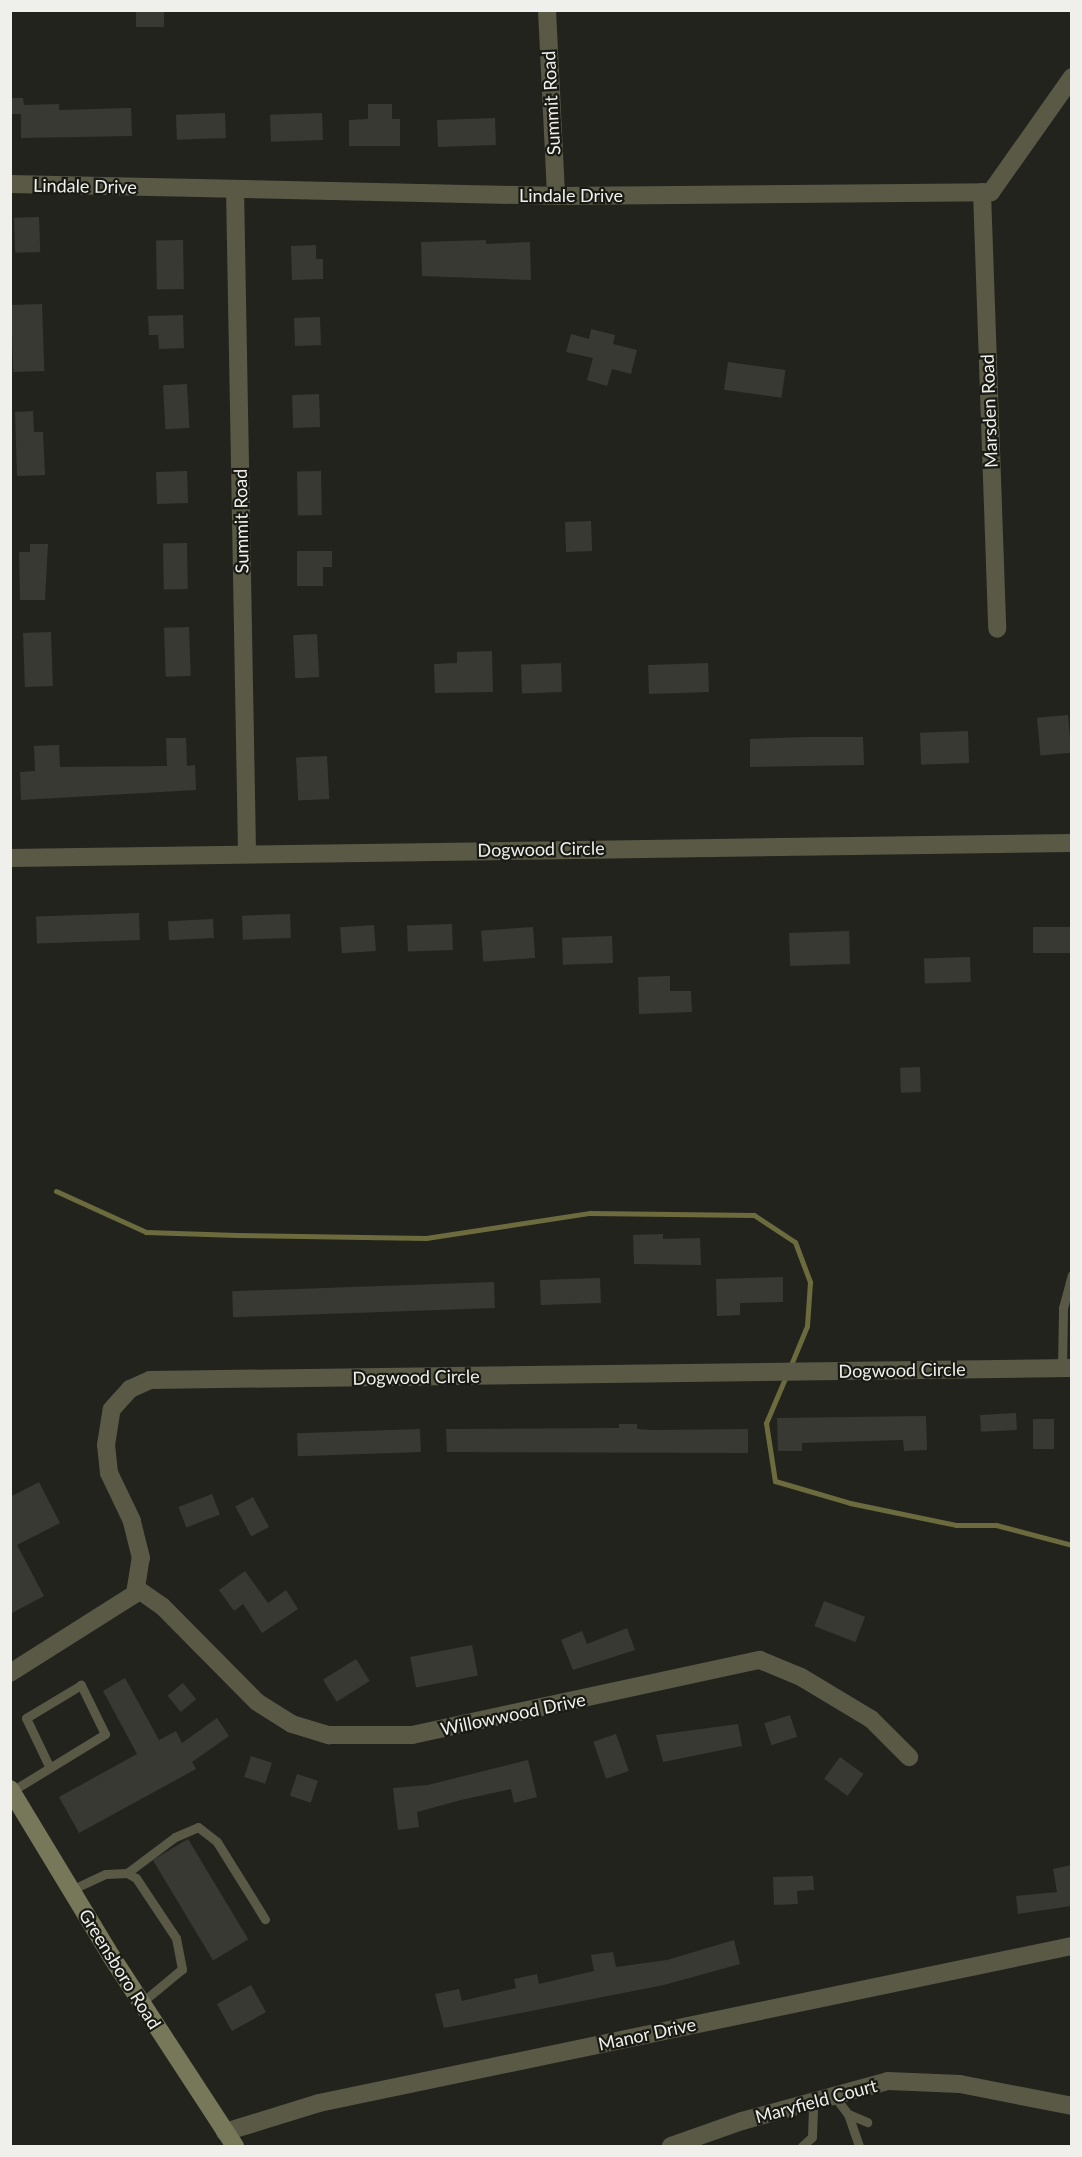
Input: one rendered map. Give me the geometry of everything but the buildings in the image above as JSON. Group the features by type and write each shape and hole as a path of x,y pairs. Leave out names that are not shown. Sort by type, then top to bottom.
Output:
{"main road":[{"name":"Greensboro Road","path":"11,1790 141,2003 230,2139"}],"street":[{"name":"Summit Road","path":"547,10 556,196"},
{"path":"982,192 991,192 1071,77"},
{"name":"Lindale Drive","path":"10,184 556,196 982,192"},
{"name":"Summit Road","path":"235,189 247,853"},
{"name":"Marsden Road","path":"982,192 997,629"},
{"name":"Dogwood Circle","path":"10,858 1071,843"},
{"name":"Dogwood Circle","path":"136,1588 141,1558 132,1521 109,1473 106,1445 112,1408 130,1389 150,1380 1067,1368"},
{"path":"10,1673 135,1594 136,1588"},
{"name":"Willowwood Drive","path":"136,1588 162,1606 257,1702 292,1724 329,1735 412,1735 760,1660 801,1677 871,1719 909,1756"},
{"name":"Manor Drive","path":"230,2139 319,2103 1071,1946"},
{"name":"Maryfield Court","path":"671,2146 742,2121 813,2104 864,2085 888,2081 960,2084 1071,2106"}],"lane":[{"path":"1067,1368 1063,1308 1071,1275"},
{"path":"11,1790 50,1768 105,1734 81,1685 26,1718 50,1768"},
{"path":"127,1873 175,1837 198,1827 217,1842 265,1919"},
{"path":"71,1890 106,1874 127,1873 136,1878 176,1938 183,1960 178,1975 141,2003"},
{"path":"835,2097 848,2114 859,2146"},
{"path":"802,2146 812,2137 813,2104"},
{"path":"848,2114 867,2121"}],"waterway":[{"path":"56,1191 146,1232 426,1238 590,1213 754,1215 795,1242 810,1282 807,1326 790,1367"},
{"path":"786,1376 766,1423 775,1481 850,1503 956,1525 996,1525 1072,1545"}]}
